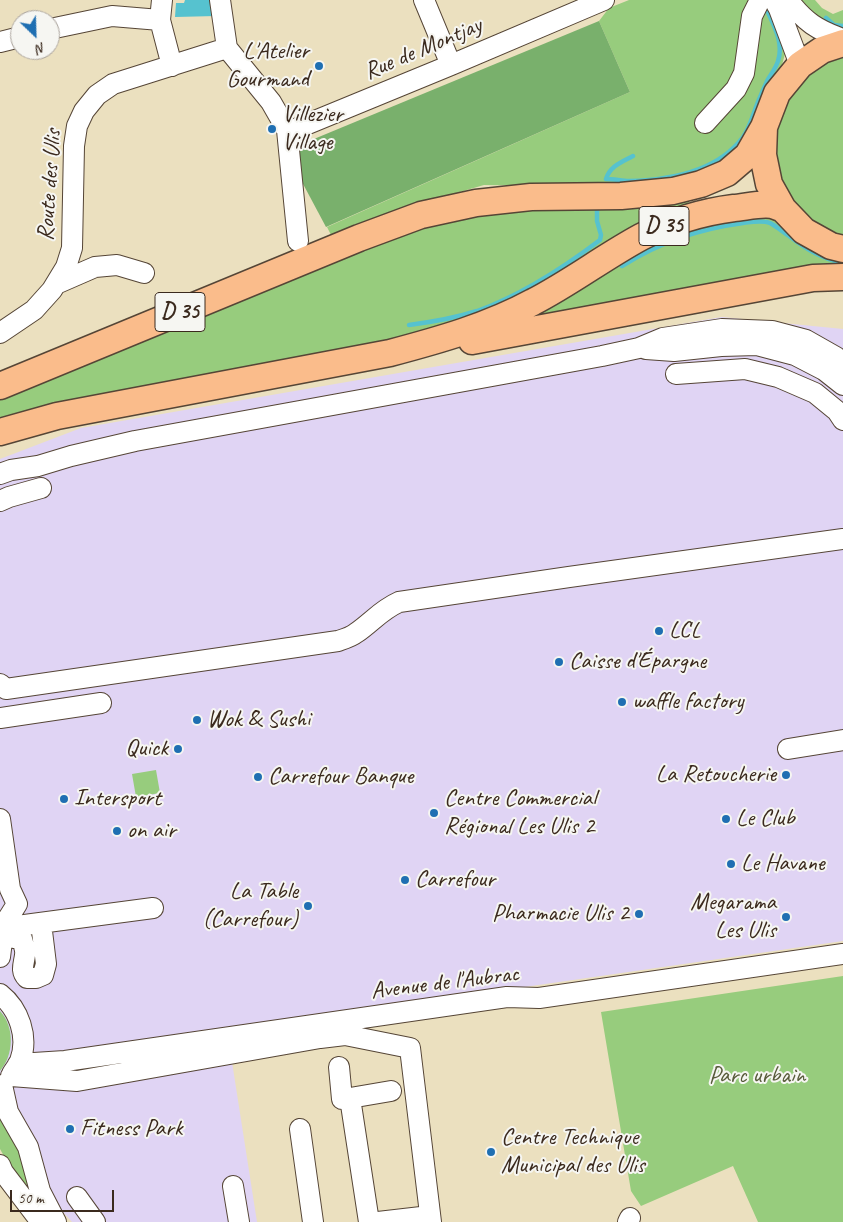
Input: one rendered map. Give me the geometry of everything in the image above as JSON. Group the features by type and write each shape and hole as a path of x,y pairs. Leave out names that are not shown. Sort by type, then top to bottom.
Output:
{"main road":[{"path":"843,41 822,50 800,65 777,93 764,127 763,156 769,184 783,209 804,231 831,246 843,249"},
{"name":"D 35","path":"0,386 359,238 421,215 476,203 531,197 621,196 673,191 702,184 727,173 748,156 764,127"},
{"name":"D 35","path":"0,432 57,416 390,353 424,344 500,318 532,303 641,237 665,226 718,210 771,205 783,209"},
{"path":"424,344 467,342 813,278 843,277"}],"street":[{"path":"162,0 160,20 172,66"},
{"path":"220,0 227,48 270,102 287,130 298,241"},
{"path":"424,0 451,65"},
{"name":"Rue de Montjay","path":"287,130 293,130 604,0"},
{"path":"705,123 736,89 744,73 752,16 760,0"},
{"path":"774,0 800,65"},
{"path":"788,0 810,24 843,41"},
{"path":"60,27 112,16 160,20"},
{"name":"Route des Ulis","path":"0,333 34,310 52,290 66,267 72,248 74,146 77,126 84,111 97,95 113,84 227,48"},
{"path":"56,284 95,267 117,265 144,273"},
{"path":"0,474 136,441 639,348 663,338 722,329 772,331 806,340 843,363"},
{"path":"639,348 674,351 721,346 757,346 795,355 824,370 843,385"},
{"path":"676,374 746,370 778,376 815,393 837,411 843,420"},
{"path":"0,486 38,466"},
{"path":"0,501 41,488"},
{"path":"0,684 6,689 10,689 338,641 354,634 381,611 399,602 843,539"},
{"path":"0,718 101,702"},
{"path":"788,749 843,740"},
{"path":"0,819 10,889 17,904 1,927 0,957"},
{"path":"1,927 153,908"},
{"path":"1,927 22,939 25,949 24,976 36,978 43,974 46,964 41,923"},
{"name":"Avenue de l'Aubrac","path":"8,1078 53,1062 343,1028 507,997 539,998 843,954"},
{"path":"0,994 12,1006 18,1016 22,1026 23,1038 22,1051 8,1078 8,1112 28,1147 40,1190 56,1222"},
{"path":"8,1078 77,1081 320,1038 343,1028 410,1048 431,1219 378,1222"},
{"path":"23,1038 53,1062"},
{"path":"339,1067 342,1099 391,1091"},
{"path":"350,1098 369,1222"},
{"path":"300,1129 313,1222"},
{"path":"1,1169 41,1222"},
{"path":"233,1186 239,1222"},
{"path":"77,1197 95,1222"}],"shaded area":[{"path":"722,317 843,329 843,941 227,1030 257,1222 72,1222 0,1144 0,459 81,428"}],"green space":[{"path":"629,0 766,0 785,54 782,65 750,137 716,169 662,184 484,185 411,206 331,235 327,227 630,92 599,21 609,8"},
{"path":"795,0 815,0 822,8 833,14 843,10 843,29 818,22"},
{"path":"599,21 630,92 326,227 302,182 297,146"},
{"path":"843,56 843,237 824,230 802,212 786,190 777,163 776,135 784,108 799,83 821,65"},
{"path":"688,201 690,205 505,306 399,341 0,423 0,396 387,236 498,209"},
{"path":"740,216 777,218 843,258 843,271 522,324 551,302 673,232"},
{"path":"156,770 160,793 136,797 132,774"},
{"name":"Parc urbain","path":"843,976 843,1222 758,1222 733,1166 641,1206 631,1191 601,1012"},
{"path":"0,1011 8,1025 11,1041 8,1057 0,1071"},
{"path":"0,1103 20,1144 32,1192 0,1149"}],"water":[{"path":"185,0 214,0 216,16 175,17 176,3 184,3"}],"waterway":[{"path":"633,156 613,168 606,179 629,181 676,176 706,166 733,149 743,137 751,122 780,54 779,41 767,10"},
{"path":"826,18 834,25 843,26"},
{"path":"409,325 443,320 477,311 494,305 542,280 600,240 597,209"},
{"path":"622,266 666,243 695,233 760,221 772,224 814,253 843,263"}],"place":[{"name":"L'Atelier Gourmand","path":"319,66"},
{"name":"Villezier Village","path":"272,129"},
{"name":"LCL","path":"659,631"},
{"name":"Caisse d'Épargne","path":"559,662"},
{"name":"waffle factory","path":"622,702"},
{"name":"Wok & Sushi","path":"197,720"},
{"name":"Quick","path":"178,749"},
{"name":"La Retoucherie","path":"786,775"},
{"name":"Carrefour Banque","path":"258,777"},
{"name":"Intersport","path":"64,799"},
{"name":"Centre Commercial Régional Les Ulis 2","path":"434,813"},
{"name":"Le Club","path":"726,819"},
{"name":"on air","path":"117,831"},
{"name":"Le Havane","path":"731,864"},
{"name":"Carrefour","path":"405,880"},
{"name":"La Table (Carrefour)","path":"308,906"},
{"name":"Pharmacie Ulis 2","path":"639,914"},
{"name":"Megarama Les Ulis","path":"786,917"},
{"name":"Fitness Park","path":"70,1129"},
{"name":"Centre Technique Municipal des Ulis","path":"491,1152"}]}
